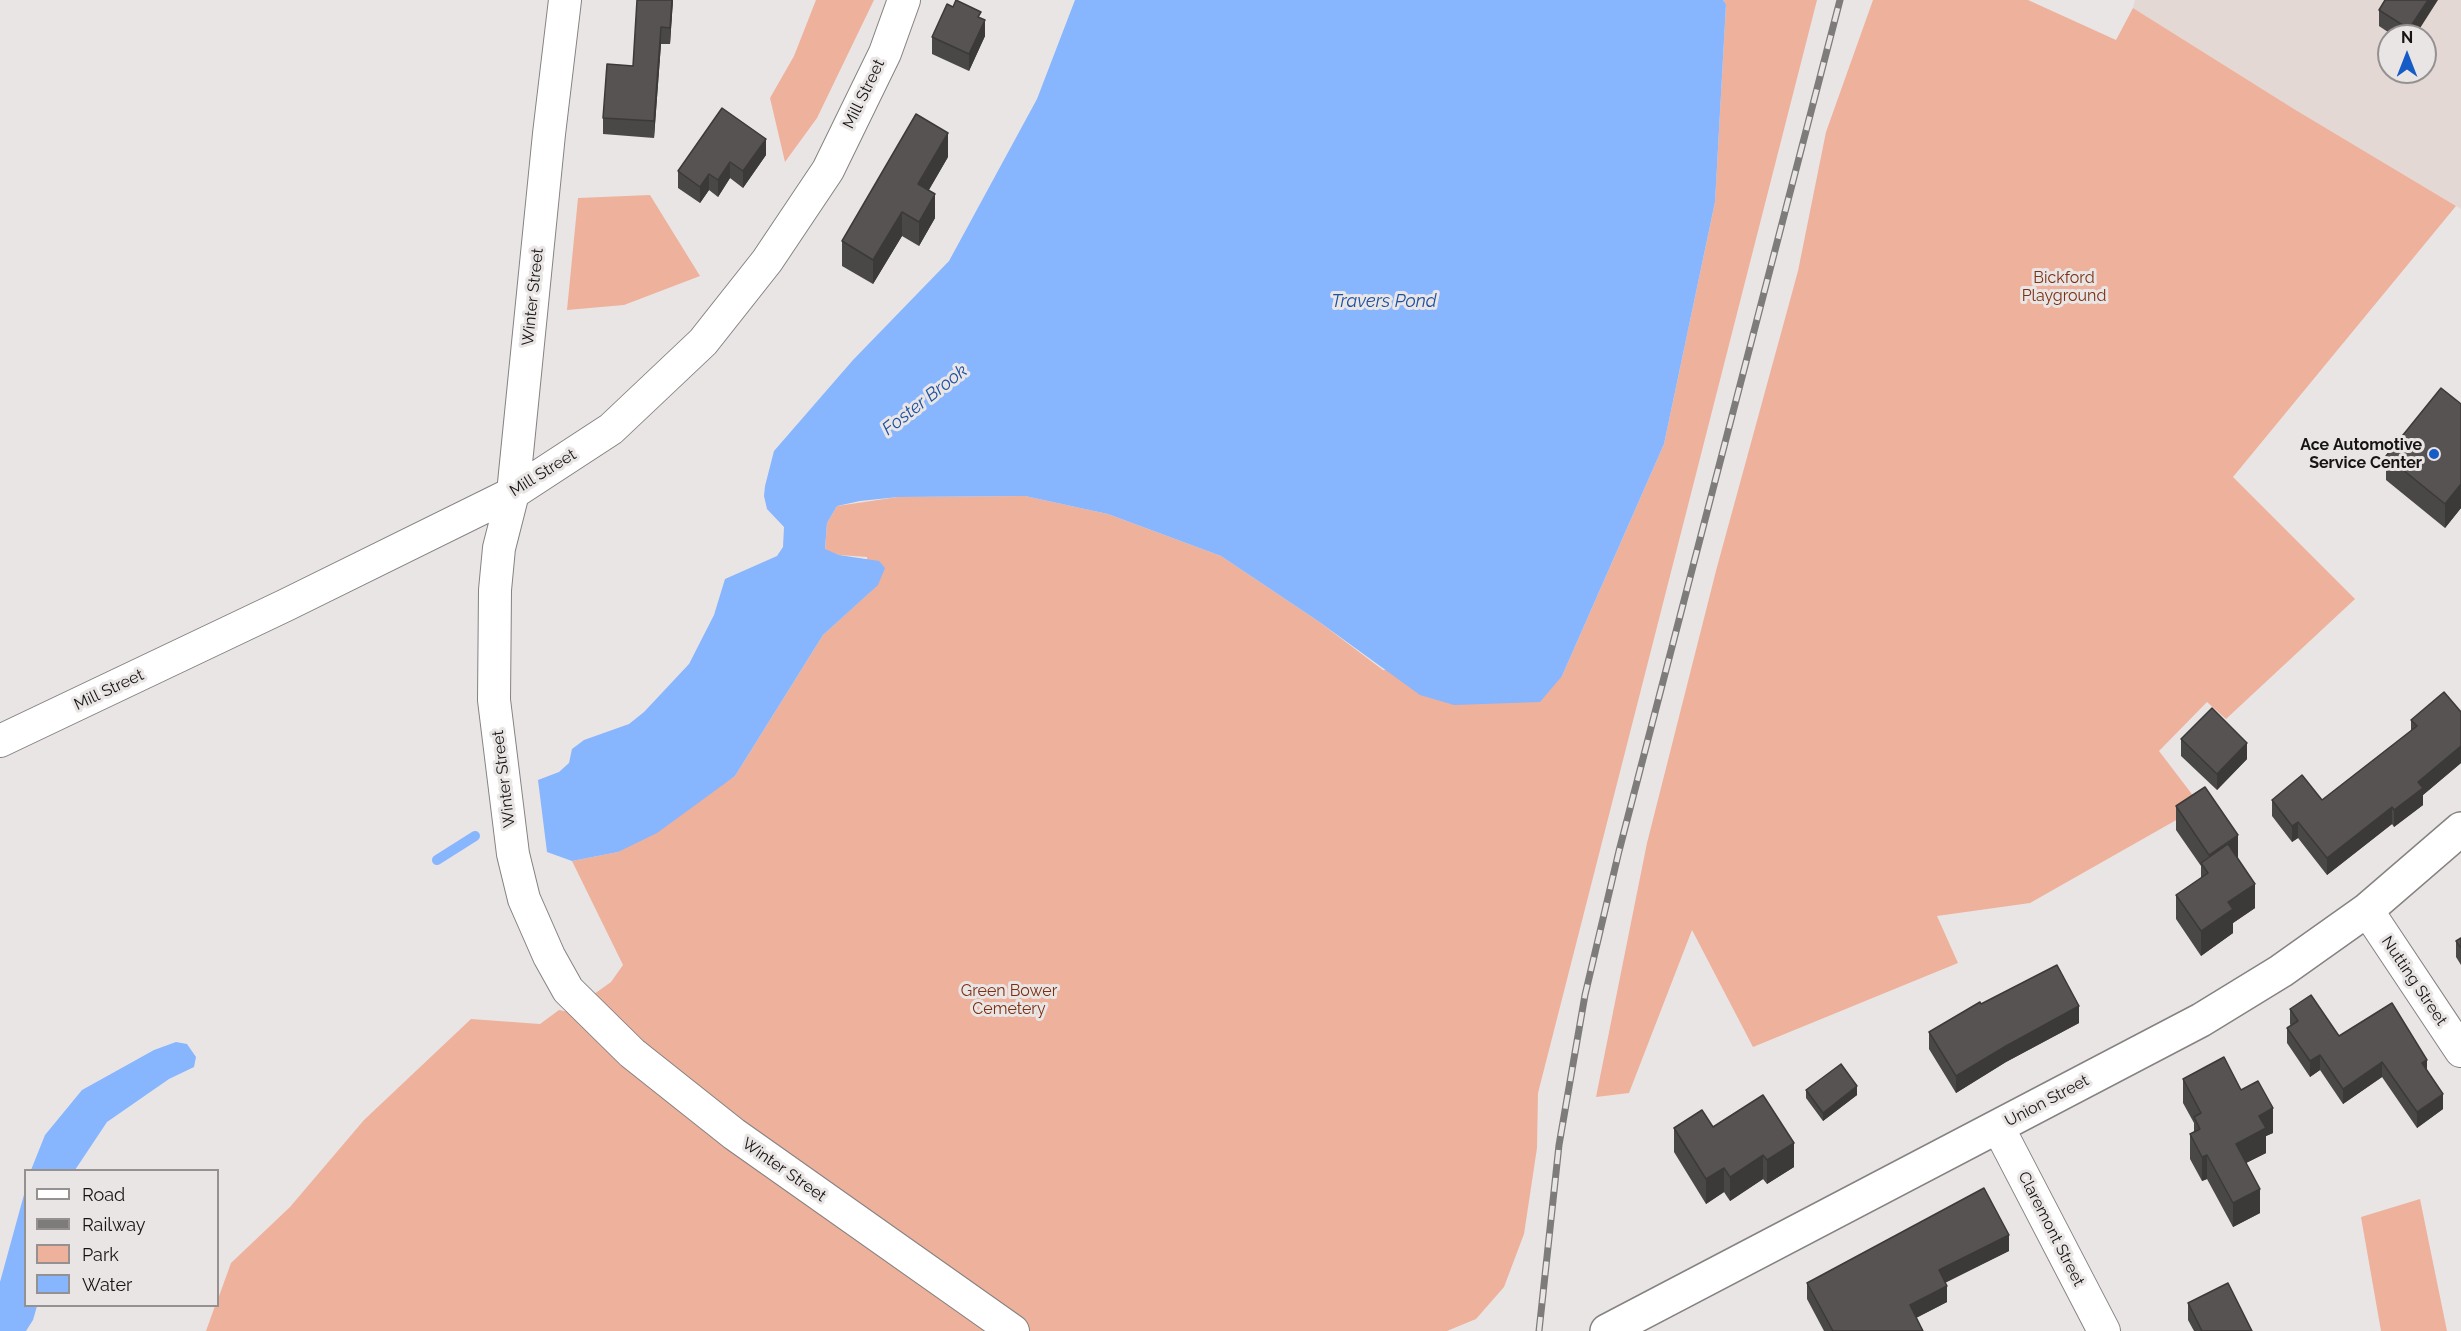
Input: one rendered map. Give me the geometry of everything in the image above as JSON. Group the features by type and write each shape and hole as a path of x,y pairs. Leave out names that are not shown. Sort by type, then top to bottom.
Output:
{"street":[{"name":"Winter Street","path":"565,0 549,134 513,493 499,548 495,590 494,700 513,854 525,899 549,956 568,990 632,1053 734,1134 1013,1331"},
{"name":"Mill Street","path":"0,741 286,605 513,493 611,429 703,342 767,261 828,170 885,52 904,0"},
{"name":"Union Street","path":"1607,1331 2201,1020 2281,971 2367,910 2461,829"},
{"name":"Nutting Street","path":"2367,910 2461,1051"},
{"name":"Claremont Street","path":"1998,1127 2104,1331"}],"shaded area":[{"path":"2135,0 2461,0 2461,209 2294,109 2133,8"}],"green space":[{"path":"816,0 874,0 817,118 785,162 770,98 794,56"},
{"name":"Green Bower Cemetery","path":"1723,0 1817,0 1538,1093 1537,1148 1524,1234 1504,1287 1476,1319 1447,1331 206,1331 215,1307 219,1307 219,1296 231,1263 290,1207 364,1120 471,1019 540,1024 559,1010 569,1012 611,982 623,965 572,861 618,852 735,776 823,635 871,591 867,557 839,555 825,550 827,523 837,506 898,497 1025,496 1108,514 1221,556 1318,621 1383,670 1562,676 1664,444 1715,202 1726,4"},
{"name":"Bickford Playground","path":"1873,0 2028,0 2116,40 2133,8 2294,109 2456,206 2233,477 2355,599 2226,719 2207,702 2159,751 2201,806 2030,903 1937,916 1958,963 1753,1047 1692,930 1629,1093 1596,1097 1647,843 1717,567 1798,271 1826,132"},
{"path":"650,195 700,276 624,305 567,310 578,198"},
{"path":"2420,1199 2447,1331 2381,1331 2361,1217"}],"water":[{"name":"Travers Pond","path":"1075,0 1723,0 1726,4 1715,202 1664,444 1562,676 1540,702 1454,705 1420,695 1318,621 1221,556 1108,514 1025,496 898,497 860,501 837,506 827,523 825,549 839,555 879,561 885,568 878,585 823,635 735,776 657,833 618,852 572,861 547,852 538,780 559,772 569,763 572,749 584,740 629,724 644,712 689,664 714,615 725,579 777,556 783,547 784,527 767,509 764,496 774,451 853,360 949,261 1037,99"},
{"path":"176,1042 187,1044 196,1057 194,1067 169,1079 107,1122 76,1169 31,1169 45,1135 82,1090 154,1050"},
{"path":"24,1195 24,1307 37,1307 33,1320 26,1331 0,1331 0,1282"}],"building":[{"path":"637,0 672,0 670,28 661,27 654,121 603,118 607,64 633,66"},
{"path":"956,0 981,12 978,17 985,20 969,54 932,37 947,4 953,7"},
{"path":"2385,0 2428,0 2412,24 2401,24 2379,10"},
{"path":"722,108 766,139 743,171 730,162 718,180 709,174 700,187 678,171"},
{"path":"916,114 948,133 918,184 935,194 919,222 902,212 873,260 842,241"},
{"name":"Ace Automotive Service Center","path":"2441,388 2461,404 2461,484 2445,504 2386,456"},
{"path":"2444,692 2461,712 2461,746 2418,782 2423,788 2394,810 2392,807 2327,858 2298,822 2292,826 2272,800 2302,775 2322,800 2417,726 2411,720"},
{"path":"2212,708 2247,743 2217,774 2181,739"},
{"path":"2205,787 2238,835 2209,855 2176,806"},
{"path":"2228,844 2255,884 2228,902 2233,909 2201,931 2176,895 2208,873 2201,863"},
{"path":"2461,938 2461,948 2456,941"},
{"path":"2057,965 2079,1006 1956,1076 1929,1032 1980,1002 1981,1004"},
{"path":"2311,995 2339,1036 2392,1003 2427,1060 2422,1063 2443,1094 2417,1112 2382,1062 2343,1089 2320,1055 2310,1061 2287,1028 2298,1021 2290,1009"},
{"path":"2224,1057 2241,1090 2258,1081 2273,1108 2259,1116 2266,1128 2236,1144 2260,1189 2233,1203 2207,1155 2202,1157 2190,1134 2200,1129 2194,1117 2201,1113 2183,1079"},
{"path":"1841,1064 1857,1086 1823,1113 1806,1090"},
{"path":"1763,1095 1794,1143 1767,1160 1763,1155 1730,1177 1724,1168 1706,1179 1674,1128 1702,1110 1713,1127"},
{"path":"1984,1188 2009,1235 1939,1270 1947,1286 1910,1305 1923,1331 1833,1331 1807,1283"},
{"path":"2228,1283 2252,1331 2202,1331 2188,1303"}],"waterway":[{"name":"Foster Brook","path":"437,860 475,836"}],"railway":[{"path":"1539,1331 1559,1145 1585,995 1619,851 1840,0"}],"place":[{"name":"Ace Automotive Service Center","path":"2434,454"}]}
